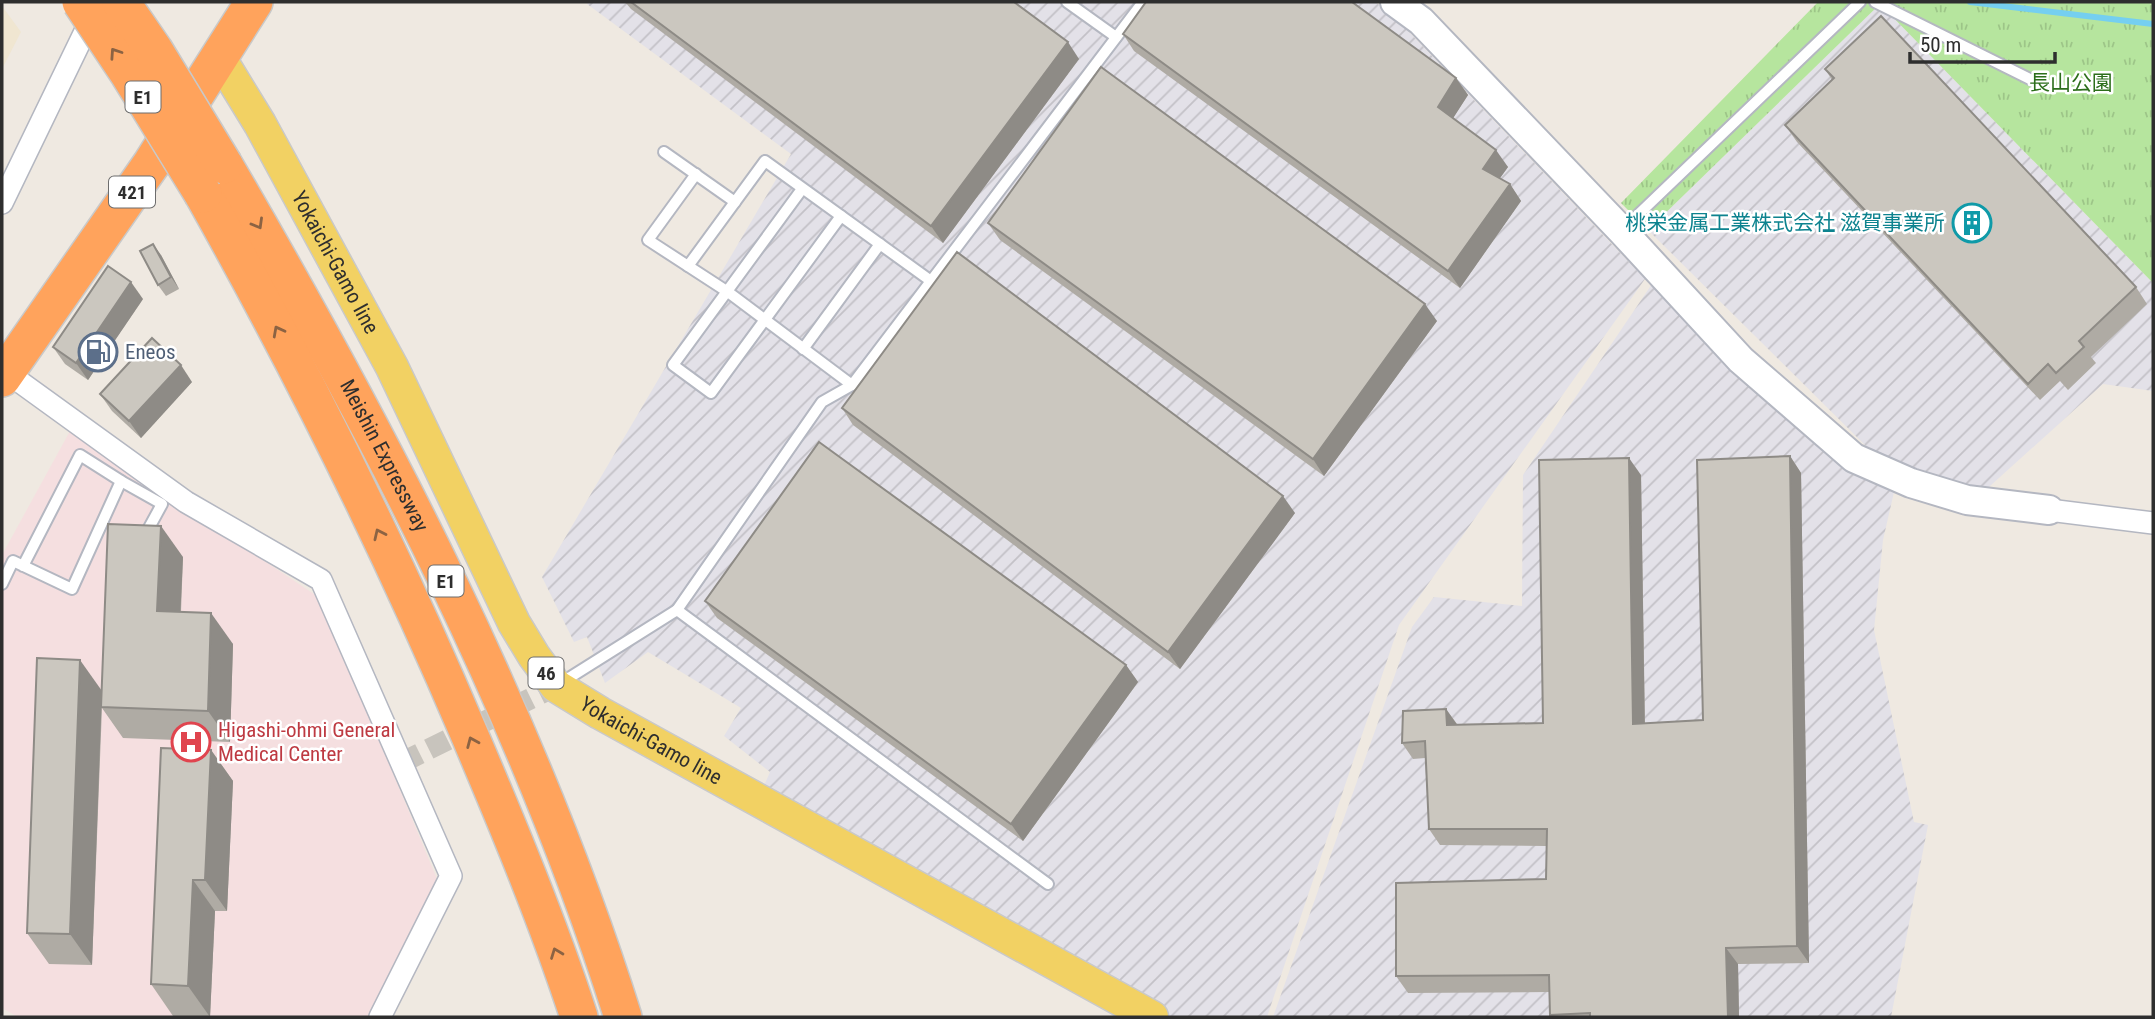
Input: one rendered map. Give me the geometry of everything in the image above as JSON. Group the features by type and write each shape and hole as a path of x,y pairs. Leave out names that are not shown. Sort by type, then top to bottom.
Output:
{"highway":[{"name":"Meishin Expressway","path":"81,2 203,194 336,442 427,635 511,833 579,1017"},
{"name":"Meishin Expressway","path":"121,2 154,50 277,257 355,401 466,620 552,817 624,1017"},
{"name":"421","path":"3,373 152,163 254,2"},
{"path":"466,620 562,813 642,1017"}],"main road":[{"name":"Yokaichi-Gamo line","path":"219,57 260,124 392,367 514,623 556,686 600,713 1152,1017"}],"street":[{"path":"2,203 99,2"},
{"path":"1395,2 1421,22 1622,231 1741,360 1854,458 1910,483 1967,500 2153,523"},
{"path":"3,373 186,502 321,580 451,876 380,1017"}],"lane":[{"path":"1068,2 1116,37"},
{"path":"556,686 677,610 822,402 852,385 1143,2"},
{"path":"1622,231 1860,2"},
{"path":"1875,2 2032,80"},
{"path":"664,152 735,202"},
{"path":"688,266 765,161 930,281"},
{"path":"696,174 648,240 728,292 852,385"},
{"path":"803,189 673,365 711,393 841,216"},
{"path":"803,349 880,244"},
{"path":"23,566 80,455 162,504 138,547"},
{"path":"2,584 13,561 72,589 121,481"},
{"path":"677,610 1048,884"}],"shaded area":[{"path":"1375,2 1390,12 1645,279 1399,625 1267,1017 1152,1017 756,804 770,772 724,736 741,708 648,652 605,683 587,637 574,642 542,577 791,154 587,4"},
{"path":"1880,4 2153,283 2153,391 2103,384 1979,496 1875,455 1648,230"},
{"path":"2,6 21,32 2,69"},
{"path":"1654,281 1850,470 1894,492 1883,540 1874,630 1914,822 1928,825 1891,1017 1273,1017 1412,627 1434,597 1522,606 1523,475"},
{"name":"Higashi-ohmi General Medical Center","path":"70,431 320,598 440,886 370,1017 18,1017 2,1008 2,555"}],"green space":[{"name":"長山公園","path":"1818,2 2153,2 2153,283 1880,4 1648,230 1621,203"}],"building":[{"path":"631,2 1014,2 1068,42 931,226"},
{"path":"1146,2 1352,2 1456,78 1438,107 1496,150 1483,169 1510,184 1448,271 1123,34"},
{"name":"桃栄金属工業株式会社 滋賀事業所","path":"1881,16 2136,287 2079,341 2084,347 2056,373 2048,364 2028,384 1785,125 1834,78 1825,69"},
{"path":"1101,67 1425,304 1313,459 988,223"},
{"path":"153,244 171,277 158,285 140,251"},
{"path":"957,252 1283,496 1168,652 842,408"},
{"path":"108,266 131,282 76,363 53,347"},
{"path":"152,338 181,365 129,421 100,394"},
{"path":"819,442 1126,665 1011,824 705,601"},
{"path":"1790,456 1797,946 1726,948 1728,1017 1590,1017 1590,1013 1550,1015 1549,975 1396,976 1396,883 1546,879 1547,829 1429,829 1425,741 1402,743 1403,711 1446,709 1447,725 1543,723 1539,460 1629,458 1633,724 1703,720 1697,460"},
{"path":"108,524 161,526 157,611 211,613 208,711 101,707"},
{"path":"37,658 80,660 70,934 27,933"},
{"path":"161,748 211,750 205,880 193,880 188,986 151,984"}],"waterway":[{"path":"1970,2 2153,24"}],"tunnel":[{"path":"401,763 556,686"}],"place":[{"name":"桃栄金属工業株式会社 滋賀事業所","path":"1972,223"},
{"name":"Eneos","path":"98,352"},
{"name":"Higashi-ohmi General Medical Center","path":"191,742"}]}
